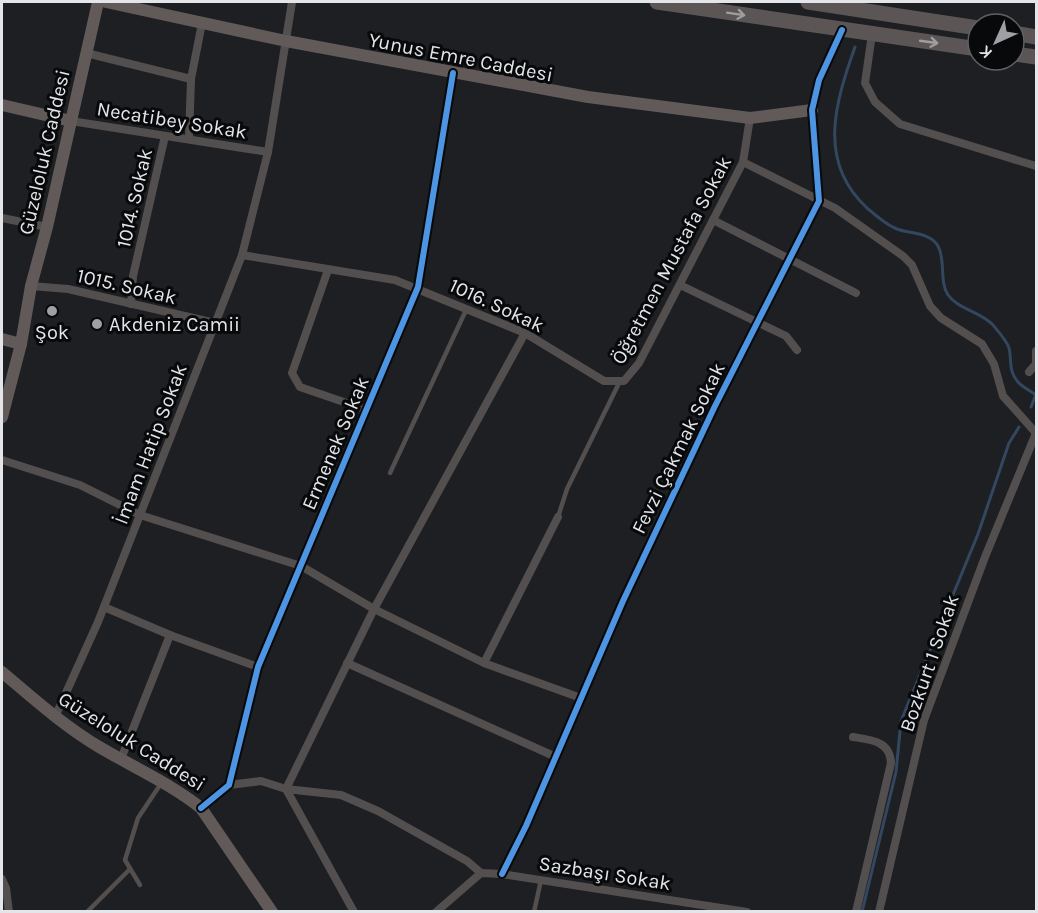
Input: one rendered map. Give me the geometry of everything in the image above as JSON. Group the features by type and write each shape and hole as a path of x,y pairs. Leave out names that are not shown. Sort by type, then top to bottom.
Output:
{"highway":[{"path":"657,2 966,47"},
{"path":"808,2 849,4 966,26"}],"street":[{"name":"Güzeloluk Caddesi","path":"2,417 21,344 31,286 48,227 98,2"},
{"name":"Yunus Emre Caddesi","path":"106,2 286,41 588,97 750,118 813,110"},
{"name":"İmam Hatip Sokak","path":"55,717 104,607 242,255 268,152 292,2"},
{"path":"189,140 191,79 202,22"},
{"path":"819,201 813,110 819,80 842,30"},
{"path":"872,34 865,82 875,102 900,124 1036,166"},
{"path":"86,53 191,79"},
{"name":"Ermenek Sokak","path":"229,785 258,667 418,288 453,73"},
{"path":"2,105 71,121"},
{"name":"Öğretmen Mustafa Sokak","path":"622,381 639,363 743,162 750,118"},
{"name":"Necatibey Sokak","path":"71,121 268,152"},
{"name":"1014. Sokak","path":"131,304 133,276 165,136"},
{"path":"743,162 835,208 903,256 912,266 930,306 941,318 982,344 994,364 1003,396 1036,433"},
{"name":"Fevzi Çakmak Sokak","path":"502,874 526,826 623,601 819,201"},
{"path":"2,218 48,227"},
{"path":"713,220 856,293"},
{"name":"1016. Sokak","path":"242,255 395,280 525,333 604,381 622,381"},
{"path":"328,270 292,373 300,387 367,410"},
{"path":"680,285 786,336 797,350"},
{"name":"1015. Sokak","path":"31,286 68,289 214,324"},
{"path":"286,789 374,609 525,333"},
{"path":"2,339 21,344"},
{"path":"1029,372 1036,364 1036,351"},
{"name":"Bozkurt 1 Sokak","path":"879,912 924,720 985,557 1036,433"},
{"path":"2,460 80,485 140,514 301,566 374,609 484,663 581,698"},
{"path":"484,663 558,517"},
{"path":"104,607 170,635 258,667"},
{"path":"121,759 170,635"},
{"path":"347,663 556,757"},
{"name":"Güzeloluk Caddesi","path":"2,672 55,717 201,808 272,912"},
{"name":"Bozkurt 1 Sokak","path":"853,736 883,744 890,752 891,763 856,912"},
{"path":"201,808 229,785 261,781 286,789 341,795 407,828 466,861 481,873 436,912"},
{"path":"286,789 354,912"},
{"name":"Sazbaşı Sokak","path":"481,873 502,874 747,912"},
{"path":"2,879 6,888 9,912"}],"lane":[{"path":"390,474 466,308"},
{"path":"558,517 567,489 622,381"},
{"path":"140,885 125,860 138,818 162,782"},
{"path":"87,912 130,869"},
{"path":"534,912 541,880"}],"waterway":[{"path":"855,47 841,89 837,110 836,152 841,171 851,190 881,220 897,229 925,236 934,241 942,258 944,284 948,295 952,300 993,325 1008,345 1015,378 1022,386 1036,395"},
{"path":"1031,407 1036,394"},
{"path":"862,912 896,772 901,721 978,534 1009,443 1019,427"}],"cycle path":[{"path":"502,874 526,826 623,601 714,408 819,201 812,110 819,80 842,30"},
{"path":"201,808 229,785 258,667 418,287 453,73"}],"place":[{"name":"Şok","path":"52,311"},
{"name":"Akdeniz Camii","path":"97,324"}]}
